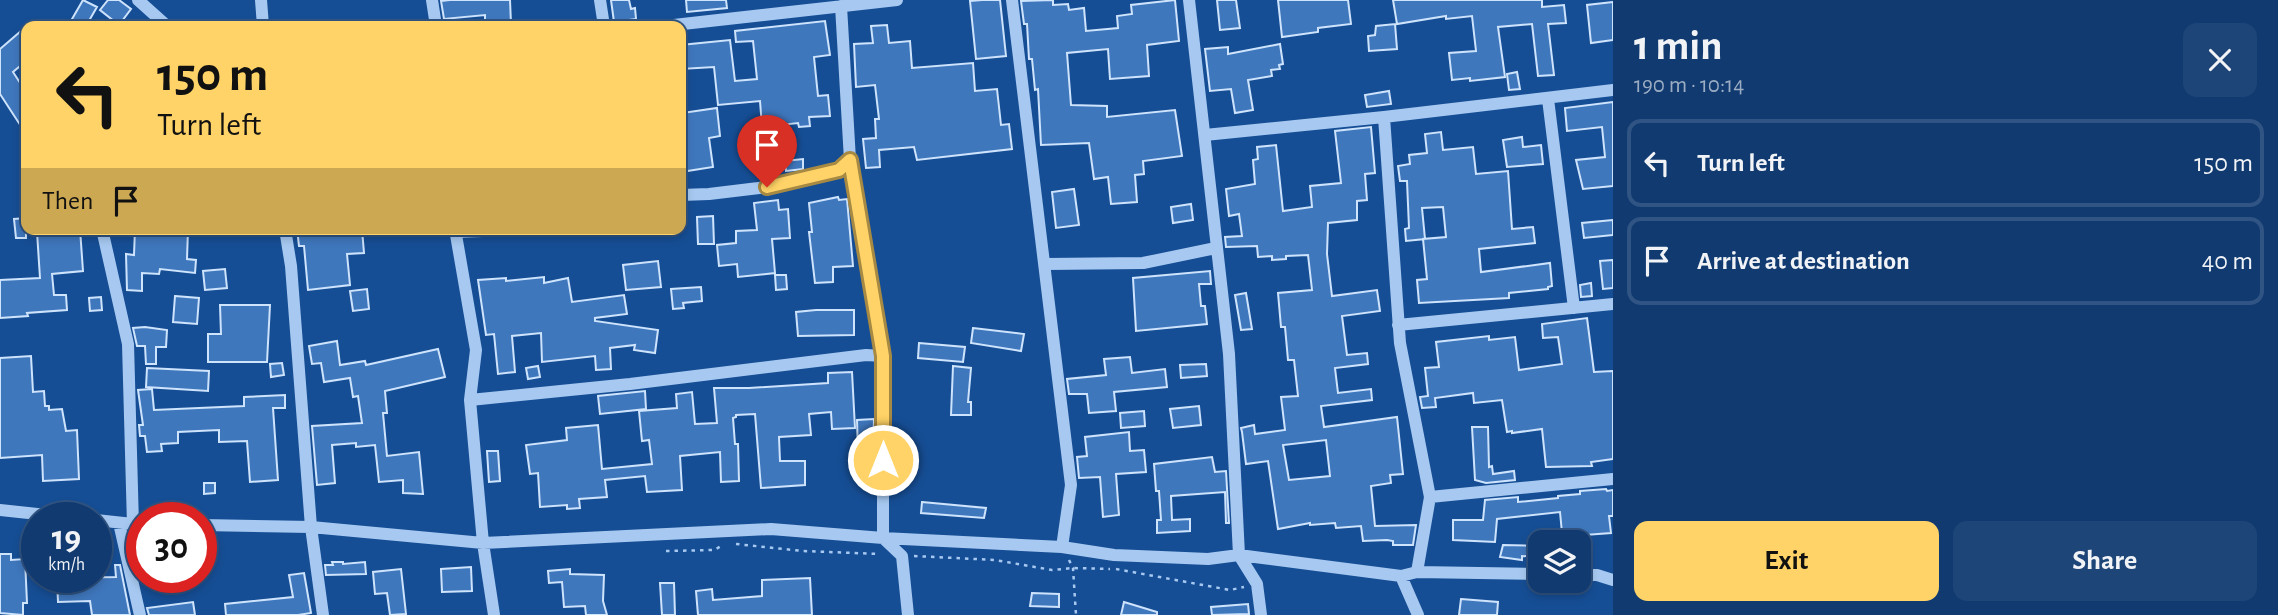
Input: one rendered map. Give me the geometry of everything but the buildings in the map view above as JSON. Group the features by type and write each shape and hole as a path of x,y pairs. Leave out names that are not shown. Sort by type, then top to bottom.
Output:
{"street":[{"path":"138,0 161,21"},
{"path":"261,0 263,21"},
{"path":"432,0 435,21"},
{"path":"600,0 603,21"},
{"path":"686,24 897,0"},
{"path":"1012,0 1071,485 1062,547"},
{"path":"1188,0 1229,354 1239,555 1257,584 1261,615"},
{"path":"841,6 850,160 883,356 883,538 902,555 908,615"},
{"path":"1205,135 1613,90"},
{"path":"1548,99 1574,308"},
{"path":"1384,117 1398,325 1430,497 1417,572"},
{"path":"686,195 767,187 839,170 850,160"},
{"path":"103,235 128,344 136,502"},
{"path":"286,235 291,267 311,527 323,615"},
{"path":"456,235 476,350 470,400 483,543 494,615"},
{"path":"1046,264 1143,263 1216,248"},
{"path":"1398,325 1613,304"},
{"path":"470,400 630,384 866,355 883,356"},
{"path":"1430,497 1613,479"},
{"path":"0,510 21,512"},
{"path":"112,522 126,524"},
{"path":"119,523 140,615"},
{"path":"217,525 311,527 483,543 771,529 1062,547 1114,555 1208,559 1239,555 1401,576 1417,572 1528,574"},
{"path":"1591,575 1613,580"},
{"path":"1401,576 1418,615"}],"path":[{"path":"666,551 714,550 727,543 792,551 995,559 1052,570 1115,569 1230,590 1257,584"},
{"path":"1062,547 1073,568 1076,615"}],"route":[{"path":"767,187 839,170 850,160 883,356 883,460"}]}
